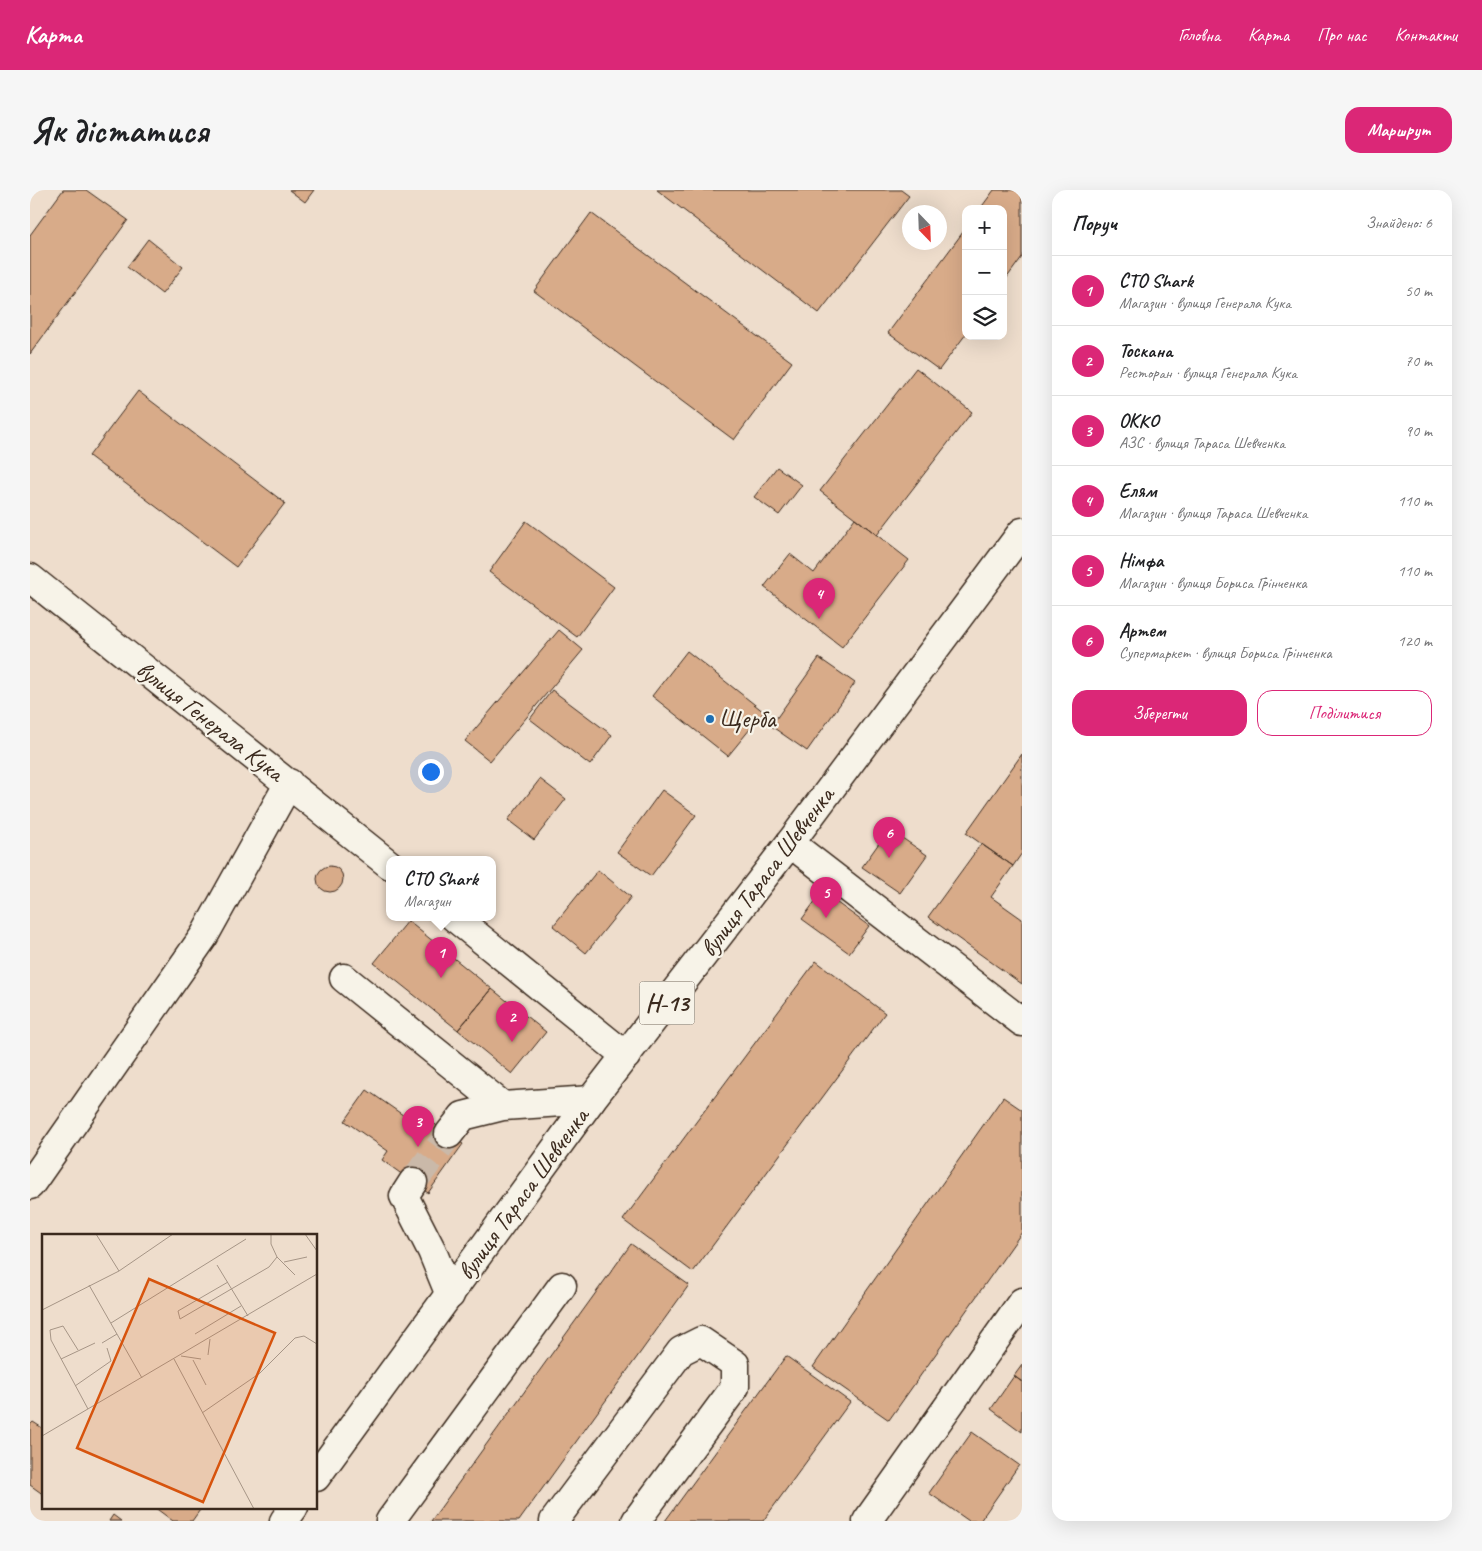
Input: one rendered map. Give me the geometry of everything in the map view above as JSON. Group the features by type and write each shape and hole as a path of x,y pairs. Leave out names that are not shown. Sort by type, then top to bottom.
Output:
{"street":[{"name":"вулиця Тараса Шевченка","path":"318,1474 591,1100 790,843 1022,532"},
{"name":"вулиця Генерала Кука","path":"30,578 386,861"},
{"path":"30,1185 204,936 289,782"},
{"path":"790,843 1022,1022"},
{"path":"459,921 626,1056"},
{"path":"344,978 503,1106"},
{"path":"449,1134 463,1116 503,1106 591,1100"},
{"path":"413,1182 404,1196 432,1251 450,1294"},
{"path":"390,1521 562,1286"},
{"path":"867,1521 1022,1302"},
{"path":"554,1521 681,1351 701,1341 735,1364 735,1387 636,1521"},
{"path":"284,1521 293,1508"}],"building":[{"path":"63,190 86,190 128,220 30,354 30,235"},
{"path":"289,190 314,190 305,202"},
{"path":"657,190 901,190 909,196 819,313"},
{"path":"994,190 1022,190 1022,257 1007,278 1007,205 983,205"},
{"path":"591,213 792,362 734,440 534,291"},
{"path":"962,233 962,339 939,370 888,333"},
{"path":"148,239 183,267 162,294 127,267"},
{"path":"916,368 972,412 877,535 820,491"},
{"path":"138,391 285,503 236,567 89,456"},
{"path":"777,467 802,485 779,515 754,497"},
{"path":"855,518 909,560 842,647 764,587 790,554 814,573"},
{"path":"526,521 614,587 577,637 489,572"},
{"path":"559,630 583,650 490,761 465,741"},
{"path":"687,651 764,712 728,756 652,696"},
{"path":"819,658 855,683 807,751 771,726"},
{"path":"552,690 612,735 590,765 530,719"},
{"path":"1022,754 1022,853 1013,866 966,833"},
{"path":"540,779 566,799 534,840 508,820"},
{"path":"662,790 696,815 651,876 617,852"},
{"path":"889,829 927,855 900,893 862,867"},
{"path":"981,844 1013,866 991,897 1022,919 1022,984 928,917"},
{"path":"330,866 339,870 343,879 339,888 330,892 321,888 317,879 321,870"},
{"path":"598,870 631,897 586,953 553,926"},
{"path":"822,892 869,926 849,953 802,919"},
{"path":"408,921 492,989 458,1030 374,963"},
{"path":"816,961 885,1013 693,1272 623,1220"},
{"path":"492,989 546,1032 512,1074 458,1030"},
{"path":"367,1090 410,1120 416,1111 463,1144 428,1193 382,1160 388,1151 345,1121"},
{"path":"1003,1097 1022,1110 1022,1232 889,1420 813,1367"},
{"path":"631,1244 689,1285 519,1521 431,1521"},
{"path":"786,1356 850,1402 763,1521 665,1521"},
{"path":"1022,1365 1022,1382 1014,1376"},
{"path":"1014,1376 1022,1382 1022,1432 991,1409"},
{"path":"33,1422 42,1428 42,1494 30,1485 30,1425"},
{"path":"972,1432 1019,1465 980,1521 969,1521 929,1493"},
{"path":"155,1508 201,1508 192,1521 173,1521"},
{"path":"113,1515 121,1521 109,1521"}],"tunnel":[{"path":"413,1182 449,1134"}],"place":[{"name":"Елям","path":"819,619"},
{"name":"Щерба","path":"710,719"},
{"name":"Артем","path":"889,858"},
{"name":"Німфа","path":"826,918"},
{"name":"СТО Shark","path":"441,978"},
{"name":"Тоскана","path":"512,1042"},
{"name":"ОККО","path":"418,1147"}]}
